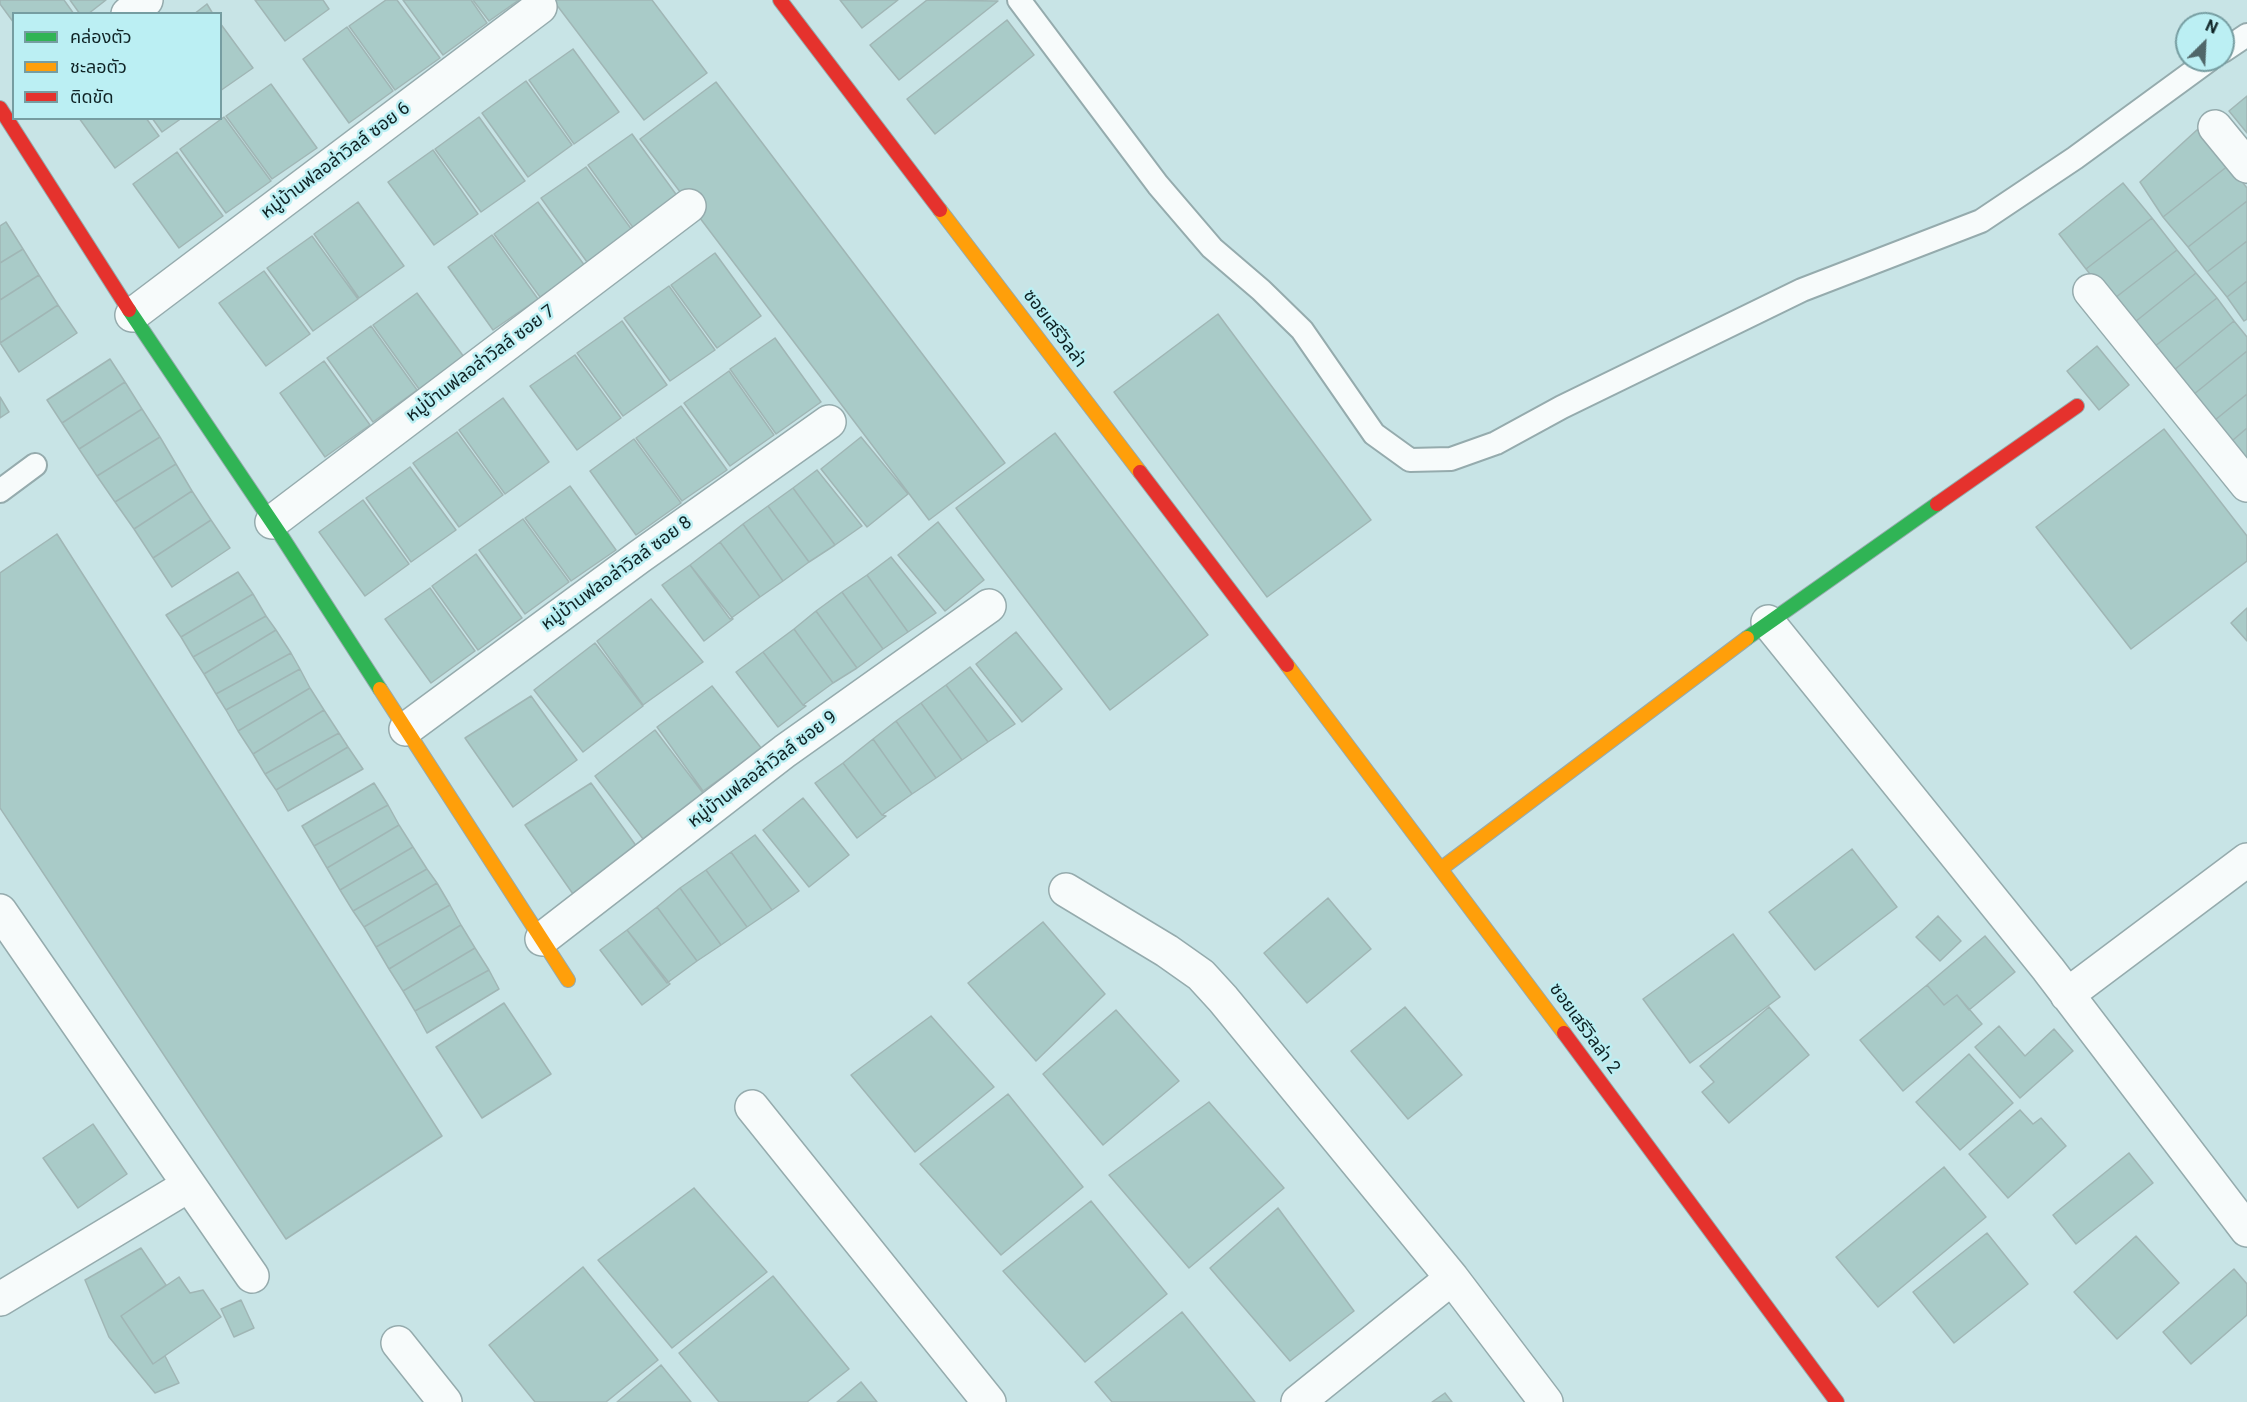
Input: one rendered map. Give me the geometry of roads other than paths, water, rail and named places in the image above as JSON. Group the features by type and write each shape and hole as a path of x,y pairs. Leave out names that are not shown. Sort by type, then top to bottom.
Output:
{"street":[{"path":"131,12 146,0"},
{"name":"ซอยเสรีวิลล่า","path":"780,0 1298,679"},
{"name":"หมู่บ้านฟลอล่าวิลล์ ซอย 6","path":"132,315 540,7"},
{"path":"0,107 132,315 272,522 568,980"},
{"path":"2215,127 2247,166"},
{"name":"หมู่บ้านฟลอล่าวิลล์ ซอย 7","path":"272,522 689,206"},
{"path":"2090,291 2247,485"},
{"path":"1442,868 1768,622 2077,406"},
{"name":"หมู่บ้านฟลอล่าวิลล์ ซอย 8","path":"406,729 639,557 829,422"},
{"name":"หมู่บ้านฟลอล่าวิลล์ ซอย 9","path":"542,939 785,751 989,606"},
{"path":"1768,622 2067,995 2247,1230"},
{"name":"ซอยเสรีวิลล่า 2","path":"1298,679 1442,868 1837,1402"},
{"path":"2067,995 2247,860"},
{"path":"1066,890 1167,951 1201,975 1452,1278 1546,1402"},
{"path":"0,911 252,1276"},
{"path":"752,1107 989,1402"},
{"path":"0,1299 189,1185"},
{"path":"1298,1402 1452,1278"},
{"path":"398,1343 445,1402"}],"lane":[{"path":"1019,0 1165,194 1212,249 1262,290 1302,330 1374,434 1410,460 1451,459 1496,444 1562,407 1802,290 1981,221 2075,158 2193,72"},
{"path":"0,491 35,465"}]}
